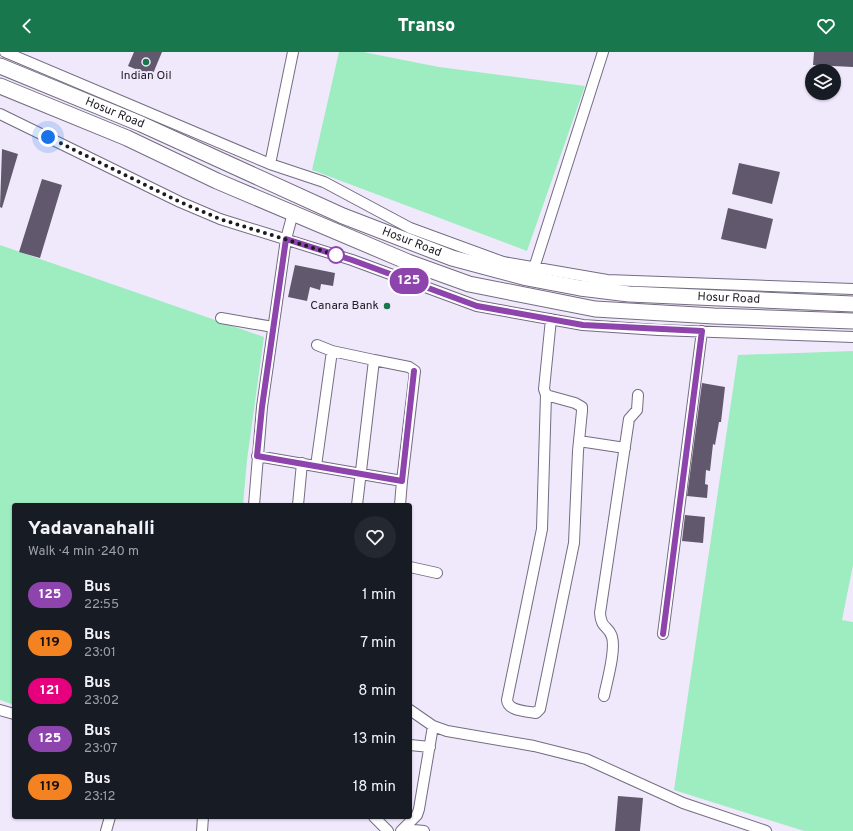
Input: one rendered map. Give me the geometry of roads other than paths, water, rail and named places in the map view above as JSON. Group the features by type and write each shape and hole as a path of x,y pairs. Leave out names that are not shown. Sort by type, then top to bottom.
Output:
{"highway":[{"name":"Hosur Road","path":"0,66 144,118 343,216 452,258 527,278 580,288 660,289 853,304"},
{"name":"Hosur Road","path":"0,86 127,138 217,181 408,262 470,284 567,304 637,312 853,322"}],"street":[{"path":"5,52 144,118 324,182 410,228 503,262 660,289 853,289"},
{"path":"270,164 293,52"},
{"path":"534,268 603,52"},
{"path":"0,114 180,202 220,219 352,260 477,306 583,325 853,337"},
{"path":"254,503 261,414 286,239 292,213"},
{"path":"221,318 273,327"},
{"path":"546,395 575,403 582,407 574,543 540,709 536,713 512,708 508,705 507,700 542,529 546,395 544,389 551,319"},
{"path":"663,634 702,331"},
{"path":"317,345 332,351 409,367 414,371 400,503"},
{"path":"316,466 332,351"},
{"path":"357,503 374,360"},
{"path":"604,696 613,646 612,636 601,623 600,613 629,419 637,410 638,395"},
{"path":"579,442 625,448"},
{"path":"257,456 402,481"},
{"path":"298,503 302,463"},
{"path":"412,567 438,573"},
{"path":"0,710 12,713"},
{"path":"412,711 433,726 447,731 534,746 586,759 683,803 766,831"},
{"path":"402,830 416,815 419,809 433,726"},
{"path":"412,745 430,747"},
{"path":"106,831 109,819"},
{"path":"202,831 203,819"},
{"path":"376,819 388,831"},
{"path":"402,830 424,831"}],"place":[{"name":"Indian Oil","path":"146,62"},
{"name":"Canara Bank","path":"387,306"}]}
